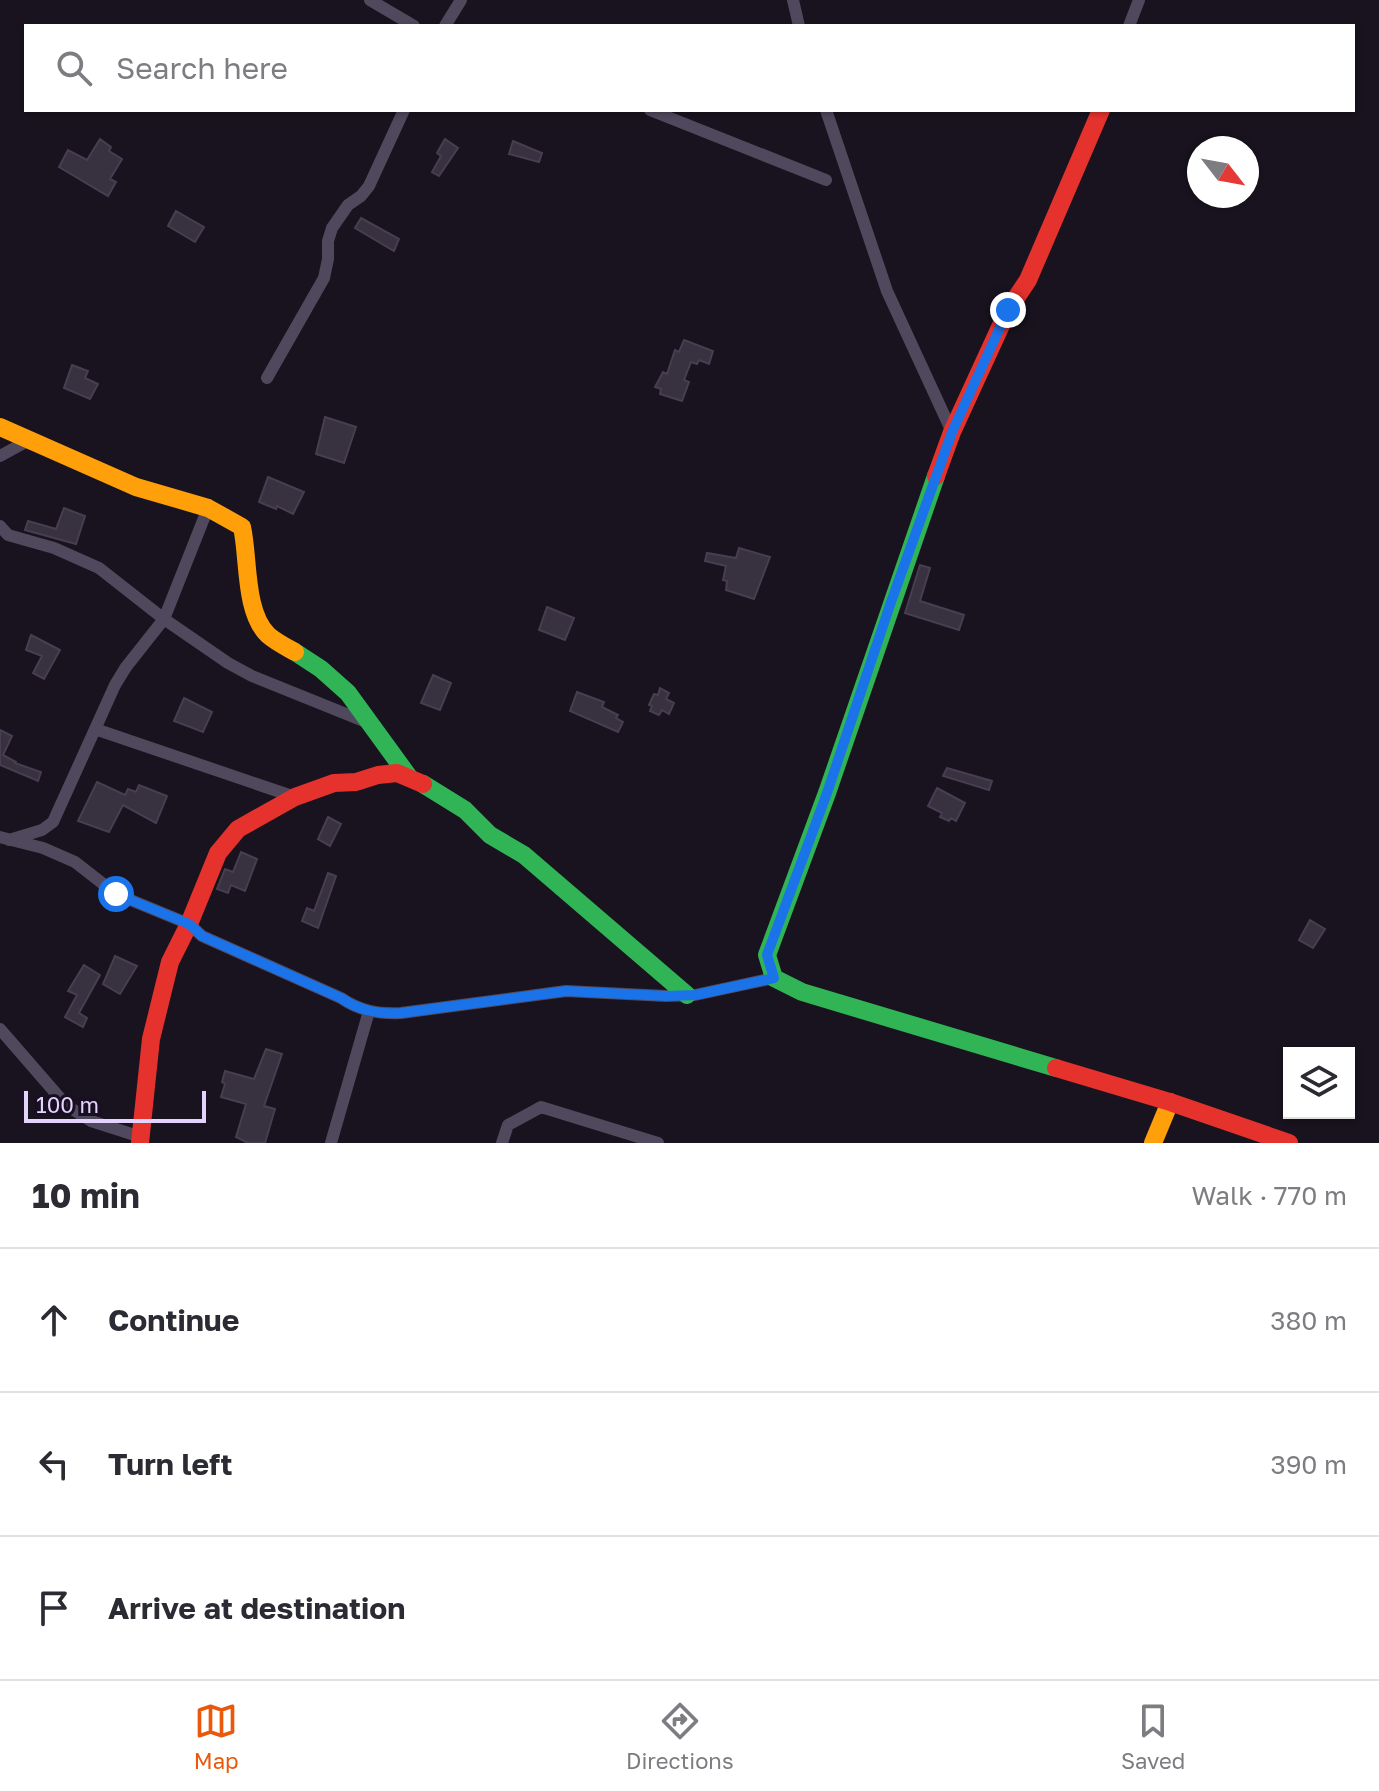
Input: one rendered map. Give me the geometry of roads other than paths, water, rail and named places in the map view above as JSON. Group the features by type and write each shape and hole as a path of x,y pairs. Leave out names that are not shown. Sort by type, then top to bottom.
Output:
{"street":[{"path":"370,0 411,24"},
{"path":"446,24 461,0"},
{"path":"1130,24 1139,0"},
{"path":"792,1 798,24"},
{"path":"267,378 324,278 332,228 348,205 369,186 403,112"},
{"path":"655,112 826,180"},
{"path":"827,112 887,291 952,432"},
{"path":"774,978 767,955 827,793 952,432 1008,310 1028,280 1100,112"},
{"path":"0,427 136,487 208,508 242,527 247,575 258,623 269,636 321,669 348,693 409,777"},
{"path":"0,456 31,439"},
{"path":"3,839 42,830 53,822 126,667 164,619 208,508"},
{"path":"0,526 8,535 54,548 99,568 164,619 252,676 369,723"},
{"path":"95,729 295,797"},
{"path":"0,1029 66,1105 91,1121 141,1140 151,1039 170,962 218,853 238,829 295,797 334,783 356,782 397,773 465,810 490,835 524,855 687,995"},
{"path":"3,839 43,848 75,862 116,894 189,924 202,936 341,998 356,1008 401,1013 566,991 687,995 774,978 802,992 1170,1102 1289,1143"},
{"path":"331,1143 369,1011"},
{"path":"1153,1143 1170,1102"},
{"path":"502,1143 508,1125 541,1107 658,1143"}]}
